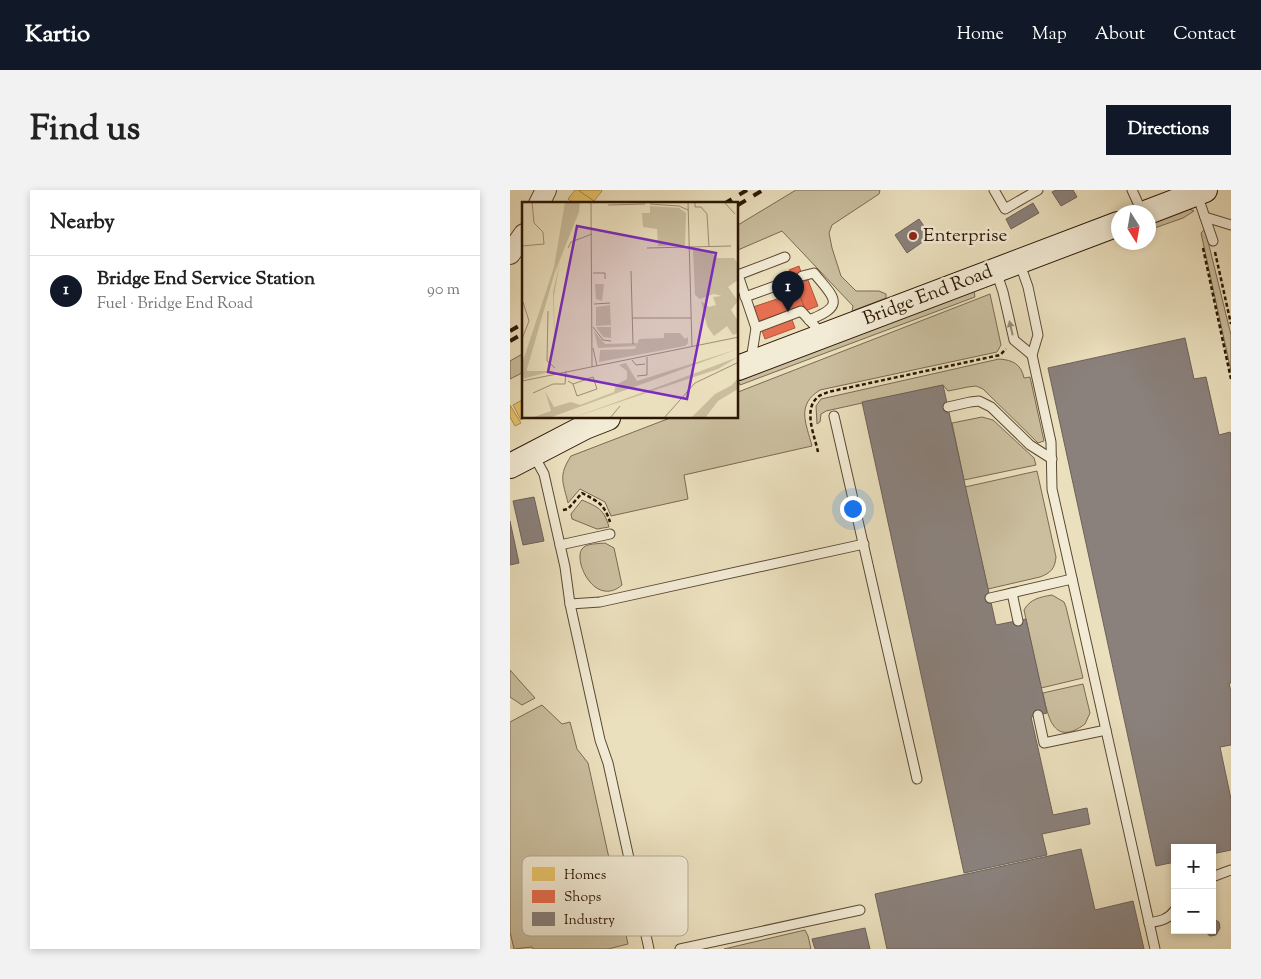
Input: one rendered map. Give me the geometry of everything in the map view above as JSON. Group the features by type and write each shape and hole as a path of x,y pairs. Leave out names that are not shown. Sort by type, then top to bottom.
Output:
{"main road":[{"path":"1156,209 1201,192"},
{"name":"Bridge End Road","path":"744,365 816,328 996,271 1111,227"},
{"path":"510,466 585,427 605,419"}],"street":[{"path":"540,202 546,190"},
{"path":"510,254 522,237"}],"lane":[{"path":"994,190 1005,209 1038,190"},
{"path":"1132,190 1139,205"},
{"path":"1201,192 1205,217 1213,241"},
{"path":"1205,217 1231,225"},
{"path":"739,275 786,257"},
{"path":"1019,262 1028,287 1038,335 1032,355 1051,442 1052,489 1155,949"},
{"path":"996,271 1014,340 1032,355"},
{"path":"756,328 801,311 816,328 832,308 834,300 814,273 802,276"},
{"path":"739,278 756,328 744,365"},
{"path":"745,297 781,284"},
{"path":"948,406 979,401 991,407 1030,445 1052,459"},
{"path":"834,416 917,780"},
{"path":"533,454 544,474 600,740 608,763 628,856"},
{"path":"560,545 610,530"},
{"path":"570,604 600,602 864,544"},
{"path":"990,598 1072,579"},
{"path":"1012,593 1018,621"},
{"path":"1038,715 1044,743 1106,730"},
{"path":"1216,876 1231,870"},
{"path":"680,949 860,910"},
{"path":"1150,924 1171,916"},
{"path":"646,936 649,949"}],"path":[{"path":"1213,241 1231,324"},
{"path":"1202,245 1231,379"},
{"path":"818,452 810,417 811,405 817,397 828,392 1000,355 1014,340"},
{"path":"552,512 568,509 582,494 599,502 606,510 610,530"}],"shaded area":[{"path":"796,190 880,190 879,194 832,225 829,233 841,276 856,291 879,291 886,294 886,298 852,311 853,306 782,231 739,250 739,224"},
{"path":"1187,208 1194,211 1183,218 1156,228 1156,219"},
{"path":"1205,229 1231,335 1231,371 1201,233"},
{"path":"977,288 974,291 975,297 740,385 739,380"},
{"path":"990,294 1001,345 997,352 820,390 808,402 805,408 806,422 812,446 684,475 688,499 611,516 605,502 580,489 568,503 563,484 563,474 571,456 667,419 739,419 739,392"},
{"path":"522,354 522,373 510,379 510,361"},
{"path":"999,359 1008,360 1016,364 1021,369 1024,378 1030,377 1044,441 1038,443 983,389 976,386 948,391 943,385 826,411 821,414 820,422 817,424 816,406 821,399"},
{"path":"982,417 993,420 1034,458 1036,465 964,480 952,423"},
{"path":"1037,471 1056,557 1055,564 1050,572 1040,577 988,589 965,487"},
{"path":"582,500 600,509 609,527 597,529 572,519 571,514"},
{"path":"605,543 614,548 622,585 612,591 603,591 595,587 588,580 581,563 580,555 584,547"},
{"path":"1052,595 1064,602 1066,607 1083,678 1041,688 1024,610 1032,601"},
{"path":"510,670 535,698 522,705 510,697"},
{"path":"1083,684 1090,713 1085,724 1074,730 1059,731 1050,720 1043,693"},
{"path":"542,705 562,724 570,722 577,749 588,763 609,856 522,856 522,936 626,936 628,944 608,949 533,949 532,947 514,949 510,932 510,722"},
{"path":"805,930 811,949 724,949"}],"building: Homes":[{"path":"575,190 578,190 594,201 572,202 568,199"},
{"path":"578,190 601,190 602,191 594,201"},
{"path":"522,400 521,420 513,405"},
{"path":"510,405 521,423 515,426 510,417"}],"building: Shops":[{"path":"799,266 804,281 808,280 818,306 805,311 795,284 782,289 779,280 791,275 789,270"},
{"path":"799,293 806,312 791,317 795,328 765,339 753,307"}],"building: Industry":[{"path":"1056,190 1073,190 1077,197 1061,206 1052,192"},
{"path":"1033,203 1039,213 1011,229 1006,219"},
{"name":"Enterprise","path":"919,219 931,236 907,253 895,235"},
{"path":"1185,338 1194,379 1206,377 1219,435 1230,432 1231,683 1229,683 1231,692 1231,745 1220,747 1231,799 1231,850 1216,853 1216,844 1171,844 1171,863 1156,866 1048,368"},
{"path":"943,385 996,625 1026,619 1047,713 1031,717 1053,815 1087,808 1090,824 1042,834 1047,855 964,873 862,402"},
{"path":"534,497 544,541 523,545 513,501"},
{"path":"510,521 519,563 510,565"},
{"path":"1081,849 1095,910 1133,901 1144,949 887,949 875,894"},
{"path":"1216,920 1219,922 1220,928 1216,935 1210,936 1208,934 1216,934"},
{"path":"865,928 870,949 815,949 812,939"}],"railway":[{"path":"727,202 747,190"},
{"path":"739,204 763,190"},
{"path":"510,331 522,324"},
{"path":"510,341 522,334"}],"place":[{"name":"Enterprise","path":"913,236"},
{"name":"Bridge End Service Station","path":"788,312"}]}
